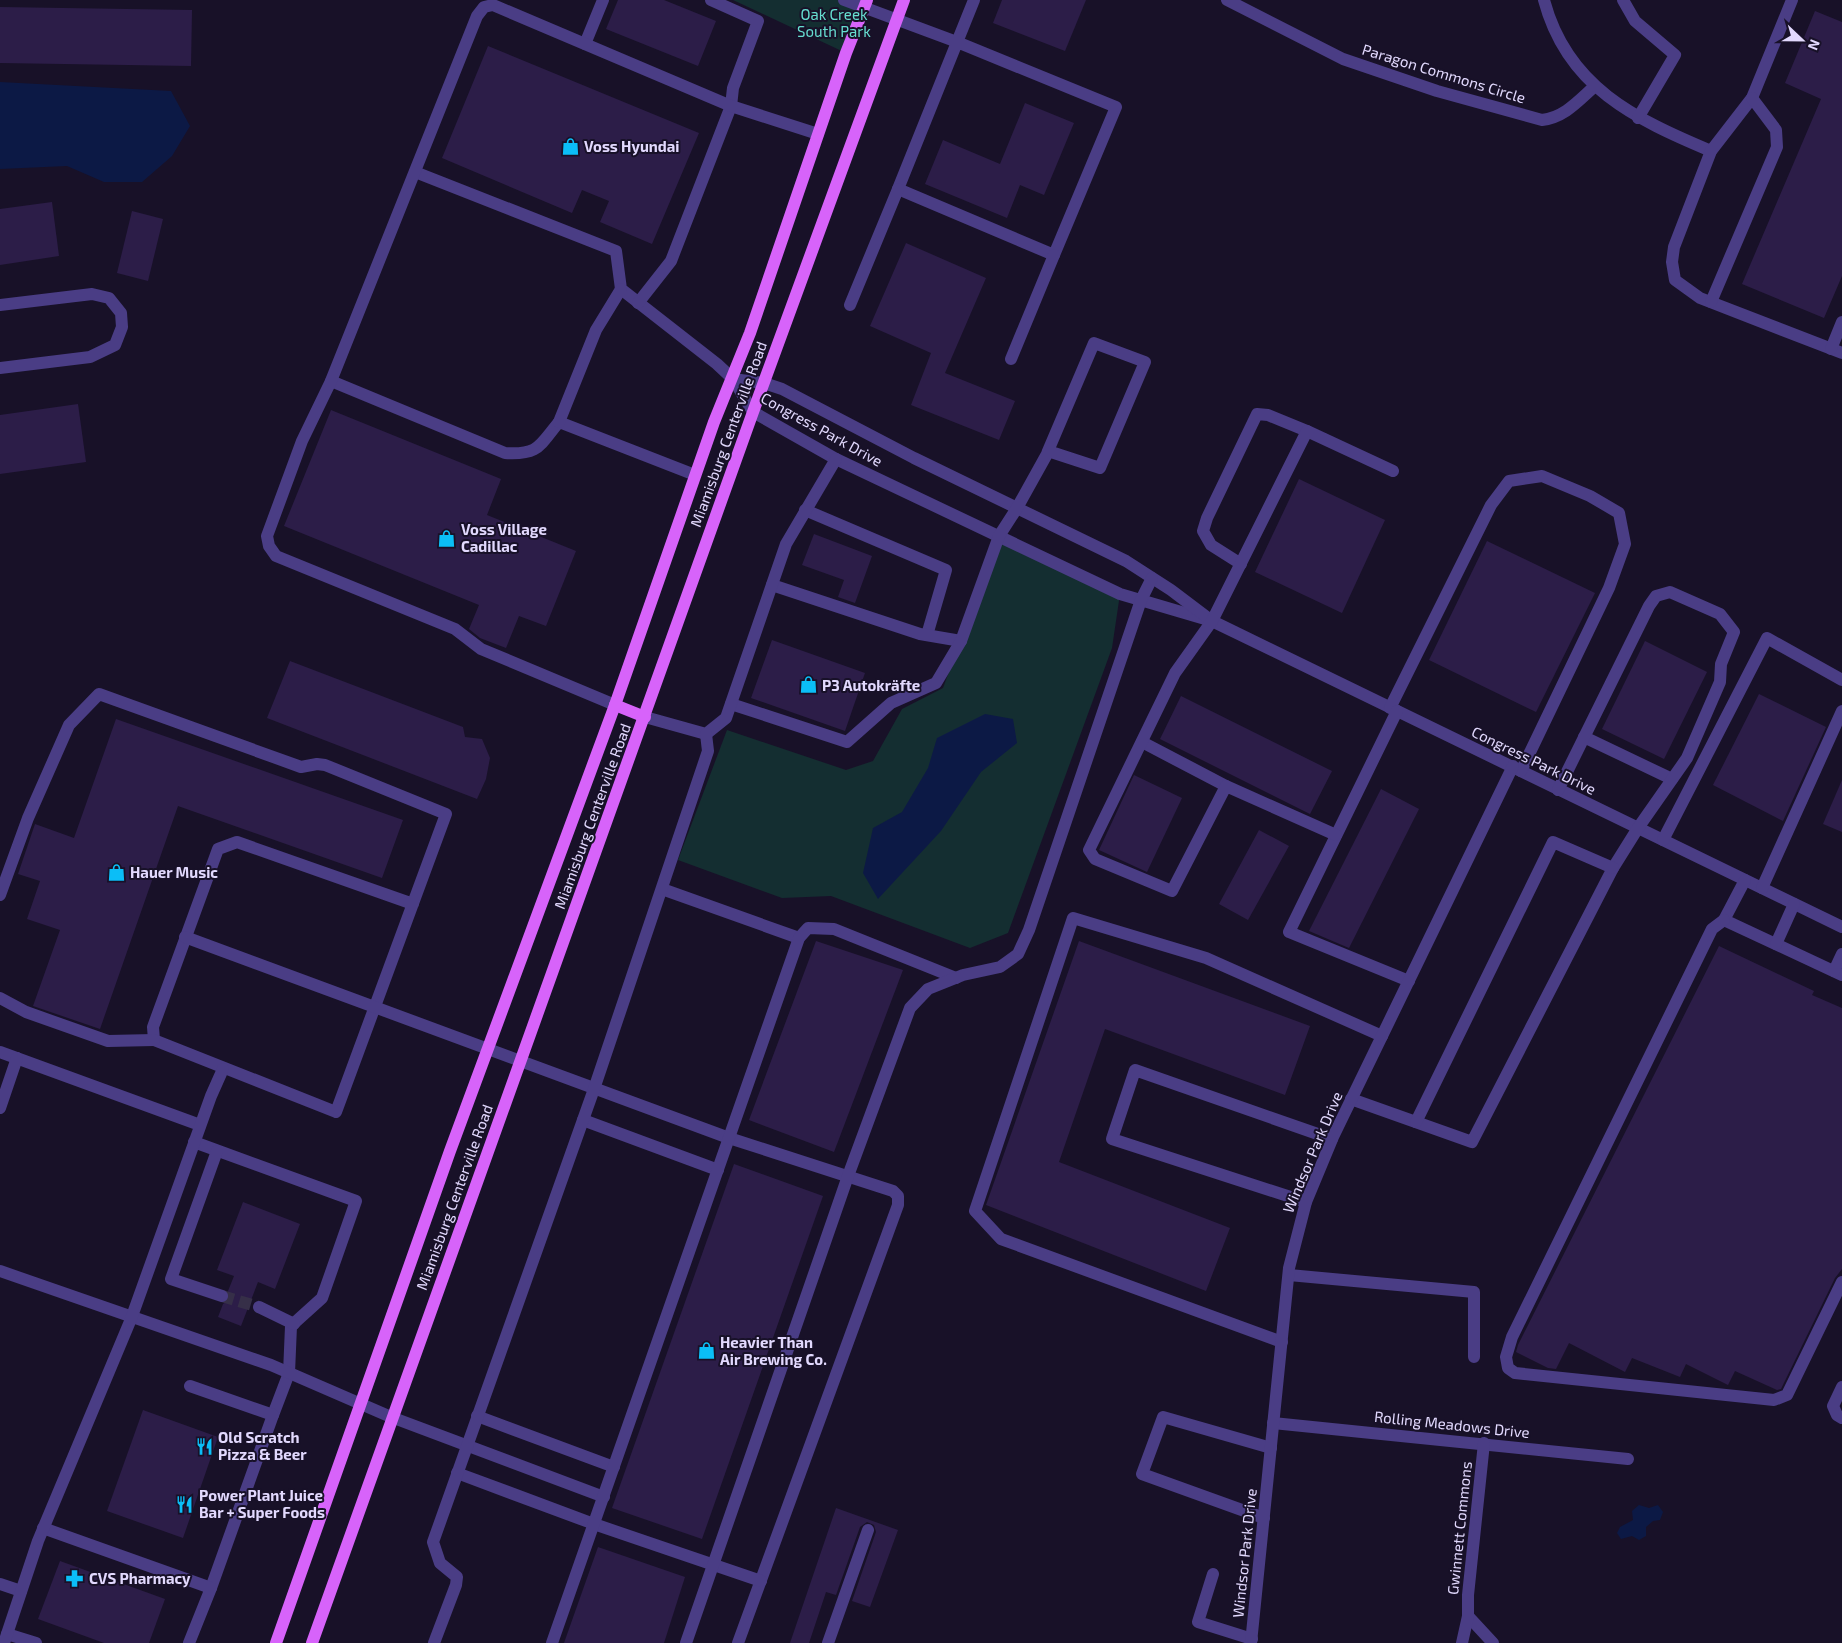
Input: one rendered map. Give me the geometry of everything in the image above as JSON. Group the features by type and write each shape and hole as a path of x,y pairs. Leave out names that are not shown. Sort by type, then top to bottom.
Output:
{"main road":[{"name":"Miamisburg Centerville Road","path":"312,1643 391,1417 645,717 752,412 904,0"},
{"name":"Miamisburg Centerville Road","path":"276,1643 450,1152 615,705 866,4"},
{"path":"615,705 645,717"}],"street":[{"path":"638,303 671,261 731,106 733,88 758,21 711,0"},
{"path":"844,0 866,4 897,20 1116,106 1011,359"},
{"path":"850,304 974,0"},
{"name":"Paragon Commons Circle","path":"1226,0 1343,59 1437,91 1542,120 1564,114 1595,86"},
{"path":"1544,0 1562,42 1576,64 1595,86 1638,118 1711,151"},
{"path":"1623,0 1635,21 1675,55 1638,118"},
{"path":"1792,0 1752,98 1711,151 1674,247 1672,262 1675,280 1700,298 1836,351 1842,322"},
{"path":"585,44 599,2"},
{"path":"615,705 481,649 454,629 276,556 269,546 267,536 302,441 332,381 477,16 484,7 493,5 731,106 818,134"},
{"path":"1711,302 1777,147 1776,130 1752,98"},
{"path":"332,381 506,453 523,454 535,451 559,422 596,330 621,289 616,251 415,172"},
{"path":"898,189 1054,255"},
{"path":"621,289 717,364 732,379"},
{"path":"0,305 92,294 109,298 120,313 122,327 115,345 90,357 0,368"},
{"path":"731,704 847,742 891,703 936,683 961,640 998,536 1017,508 1048,451 1094,343 1145,362 1100,468 1048,451"},
{"name":"Congress Park Drive","path":"732,379 764,383 782,390 914,458 1126,561 1212,621"},
{"name":"Congress Park Drive","path":"732,379 752,412 836,458 1120,594 1212,621 1842,927"},
{"path":"1241,564 1211,545 1203,532 1206,518 1257,414 1268,415 1307,431 1392,471"},
{"path":"559,422 696,475"},
{"path":"1226,786 1172,891 1095,859 1089,850 1175,673 1212,621 1307,431"},
{"path":"706,734 726,718 786,544 836,458"},
{"name":"Windsor Park Drive","path":"1251,1641 1289,1275 1297,1230 1306,1202 1332,1139 1409,981 1609,588 1625,544 1619,513 1590,496 1542,476 1508,481 1491,505 1336,835 1288,932 1409,981"},
{"path":"805,510 946,570 927,636"},
{"path":"686,1643 848,1176 910,1008 928,989 956,978 1000,967 1018,954 1030,930 1141,600 1152,578"},
{"path":"772,585 927,636 961,640"},
{"path":"1351,1099 1472,1142 1613,868 1638,828 1687,758 1720,682 1720,664 1734,632 1720,614 1670,592 1656,596 1648,606 1558,790"},
{"path":"1663,840 1766,638 1842,680"},
{"path":"0,895 28,818 69,725 99,694 301,767 317,764 325,765 446,814 336,1112 154,1040 108,1041 26,1012 0,998"},
{"path":"1762,888 1842,711"},
{"path":"645,717 706,734"},
{"path":"434,1643 456,1585 457,1577 440,1563 432,1542 594,1089 662,889 708,751 706,734"},
{"path":"1584,737 1672,779"},
{"path":"1142,742 1226,786 1336,835"},
{"path":"154,1040 152,1027 218,849 238,842 413,904"},
{"path":"1416,1122 1553,842 1613,868"},
{"path":"1744,880 1724,920 1712,930 1512,1337 1506,1357 1508,1368 1515,1373 1774,1400 1787,1395 1842,1282"},
{"path":"662,889 799,938"},
{"path":"1776,944 1794,904"},
{"path":"1282,1342 1001,1239 975,1211 1073,918 1206,958 1382,1036"},
{"path":"1724,920 1838,973 1842,954"},
{"path":"552,1643 799,938 808,928 834,929 956,978"},
{"path":"185,937 521,1063 729,1138 893,1191 898,1196 898,1205 738,1643"},
{"path":"0,1052 200,1125"},
{"path":"0,1108 17,1058"},
{"path":"36,1643 4,1638 43,1528 131,1319 200,1125 224,1069"},
{"path":"1306,1202 1112,1139 1135,1070 1332,1139"},
{"path":"583,1120 718,1170"},
{"path":"189,1643 289,1374 291,1326 322,1298 356,1201 194,1142"},
{"path":"217,1150 172,1279 222,1296"},
{"path":"0,1271 289,1374 391,1417 604,1497"},
{"path":"1289,1275 1474,1292 1474,1357"},
{"path":"259,1307 294,1324"},
{"path":"190,1386 273,1415"},
{"path":"1842,1387 1833,1406 1837,1415 1842,1418"},
{"path":"477,1416 614,1467"},
{"path":"1264,1518 1142,1474 1163,1417 1271,1448"},
{"name":"Rolling Meadows Drive","path":"1273,1424 1484,1443 1628,1459"},
{"name":"Gwinnett Commons","path":"1462,1643 1468,1616 1468,1595 1484,1443"},
{"path":"457,1473 594,1524 761,1581"},
{"path":"43,1528 211,1588"},
{"path":"828,1643 868,1530"},
{"path":"1213,1574 1198,1622 1251,1641"},
{"path":"0,1584 21,1592"},
{"name":"Gwinnett Commons","path":"1468,1616 1493,1643"}],"green space":[{"name":"Oak Creek South Park","path":"733,0 867,0 846,53"},
{"path":"999,536 1120,594 1112,648 1008,933 970,948 831,896 782,898 678,860 727,730 846,770 873,761 902,709 943,688"}],"water":[{"path":"0,82 171,91 190,126 172,156 142,182 104,182 67,166 0,169"},
{"path":"985,714 1013,719 1017,743 981,772 941,831 878,899 863,873 873,828 902,812 928,768 937,738"},
{"path":"1639,1505 1649,1508 1658,1505 1663,1512 1660,1520 1653,1521 1646,1527 1646,1536 1639,1540 1632,1536 1621,1539 1617,1533 1620,1527 1633,1520 1632,1511"}],"building":[{"path":"618,0 664,0 716,21 698,66 606,29"},
{"path":"1002,0 1086,0 1065,51 993,23"},
{"path":"0,7 192,10 191,66 0,63"},
{"path":"1815,11 1842,22 1842,276 1824,318 1742,284 1821,99 1785,83"},
{"name":"Voss Hyundai","path":"488,46 699,133 652,244 600,222 609,201 582,190 572,213 442,158"},
{"path":"1025,103 1074,123 1044,195 1020,185 1007,218 925,184 943,140 1000,164"},
{"path":"52,202 59,256 0,265 0,209"},
{"path":"132,211 163,219 148,281 117,273"},
{"path":"906,243 986,278 945,373 1015,401 999,440 911,405 931,353 870,326"},
{"path":"78,404 86,462 0,474 0,415"},
{"path":"331,410 501,479 487,515 576,551 546,626 519,616 506,648 480,638 469,629 479,605 284,526"},
{"path":"1299,479 1385,520 1342,613 1255,572"},
{"path":"814,534 872,556 855,603 838,597 844,580 802,565"},
{"path":"1487,541 1595,593 1536,712 1429,660"},
{"name":"P3 Autokräfte","path":"772,640 865,673 845,731 751,698"},
{"path":"1645,641 1707,672 1664,759 1602,729"},
{"path":"290,661 463,727 465,737 482,739 490,758 486,779 477,799 267,718"},
{"path":"1759,694 1826,727 1783,821 1713,785"},
{"path":"1181,696 1332,771 1310,814 1160,739"},
{"path":"116,719 403,820 382,878 178,806 100,1029 33,1006 60,930 27,919 40,881 18,874 35,824 74,838"},
{"path":"1134,775 1182,798 1147,872 1099,850"},
{"path":"1842,780 1842,832 1823,824"},
{"path":"1381,789 1419,809 1349,948 1309,931"},
{"path":"1259,830 1289,846 1248,920 1219,904"},
{"path":"816,941 903,970 834,1152 749,1120"},
{"path":"1079,941 1310,1026 1285,1095 1105,1029 1059,1162 1230,1228 1206,1291 986,1205"},
{"path":"1719,946 1814,991 1812,995 1842,1008 1842,1269 1835,1278 1781,1389 1777,1390 1735,1371 1728,1385 1686,1364 1680,1377 1632,1358 1625,1372 1569,1343 1556,1369 1548,1368 1516,1352 1518,1345"},
{"path":"734,1164 823,1196 702,1539 612,1508"},
{"path":"243,1202 300,1224 275,1289 258,1282 241,1326 218,1317 223,1304 230,1299 228,1291 234,1276 217,1270"},
{"path":"143,1410 218,1437 183,1538 107,1511"},
{"path":"836,1508 898,1530 870,1607 852,1601 876,1532 874,1525 867,1522 860,1527 836,1595 826,1592 809,1643 790,1643"},
{"path":"598,1547 685,1577 664,1643 564,1643"},
{"name":"CVS Pharmacy","path":"60,1561 165,1599 149,1643 104,1643 38,1619"}],"tunnel":[{"path":"222,1296 259,1307"}],"place":[{"name":"Voss Hyundai","path":"570,146"},
{"name":"Voss Village Cadillac","path":"447,538"},
{"name":"P3 Autokräfte","path":"808,685"},
{"name":"Hauer Music","path":"116,872"},
{"name":"Heavier Than Air Brewing Co.","path":"706,1351"},
{"name":"Old Scratch Pizza & Beer","path":"204,1446"},
{"name":"Power Plant Juice Bar + Super Foods","path":"185,1504"},
{"name":"CVS Pharmacy","path":"75,1578"}]}
